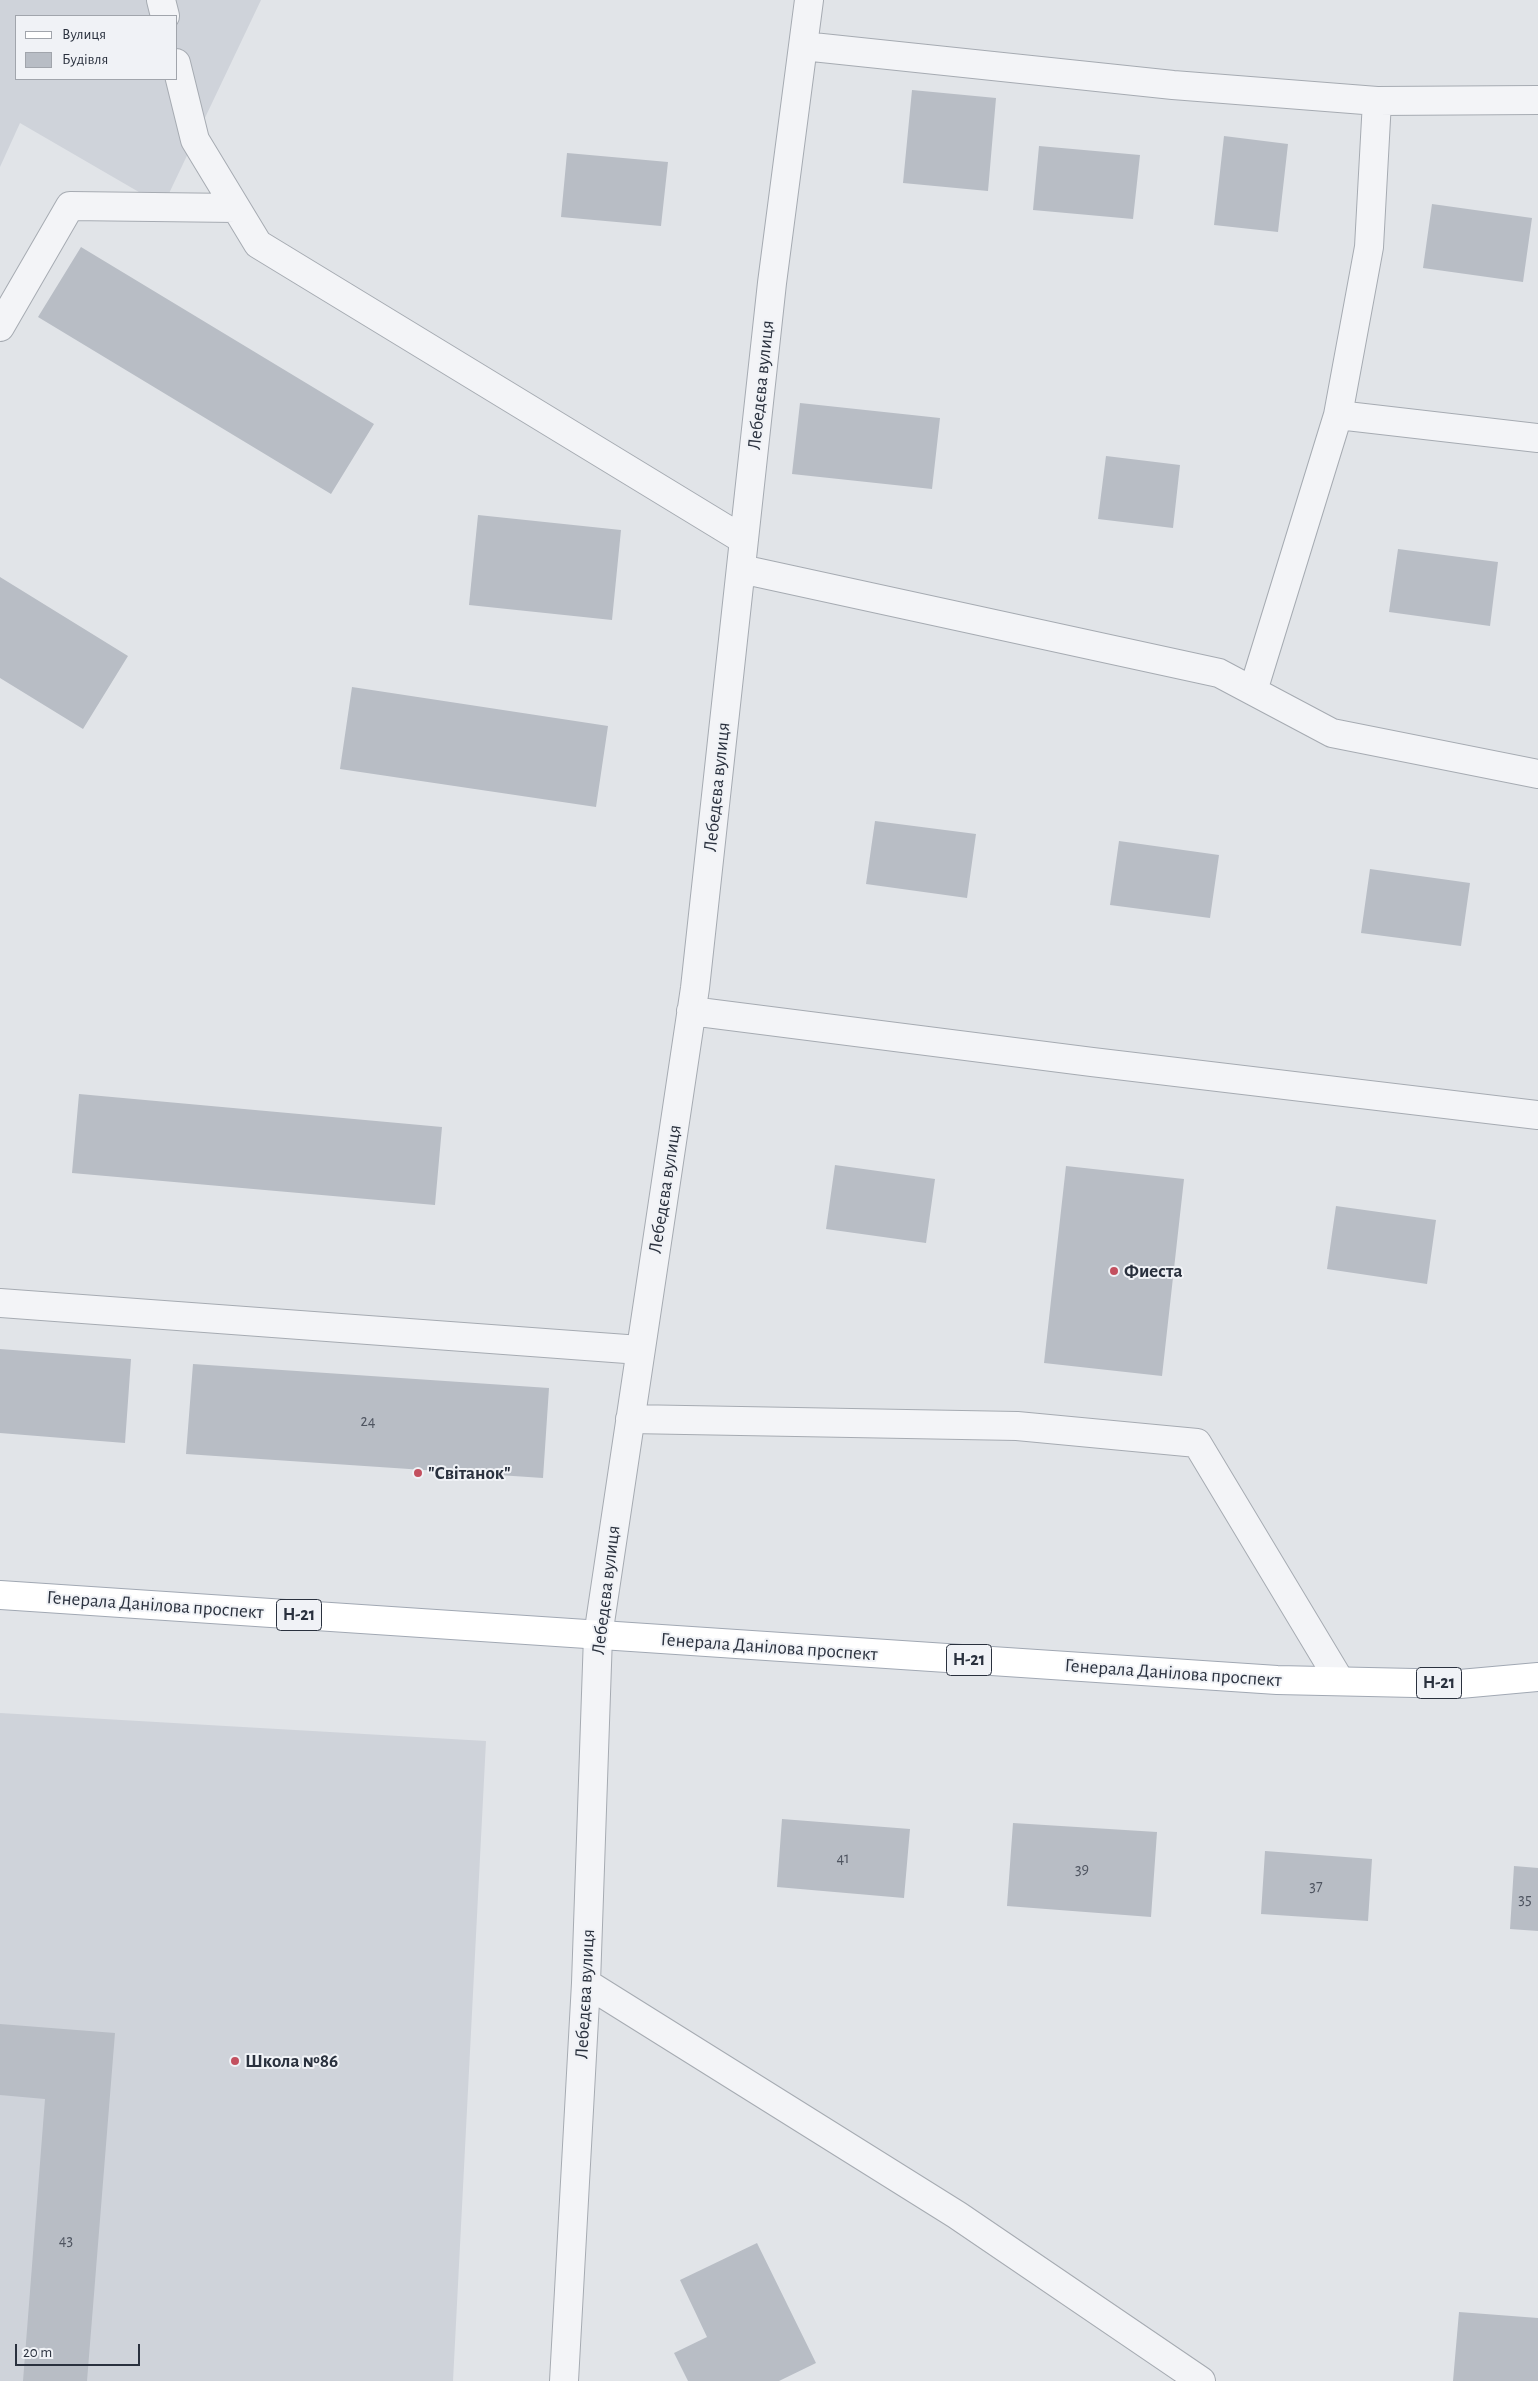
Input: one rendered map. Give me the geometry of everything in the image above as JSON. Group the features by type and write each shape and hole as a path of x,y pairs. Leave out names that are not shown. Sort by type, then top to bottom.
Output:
{"main road":[{"name":"Генерала Данілова проспект","path":"0,1595 1277,1680 1460,1684 1538,1677"}],"street":[{"path":"161,0 165,15"},
{"name":"Лебедєва вулиця","path":"564,2381 586,1983 598,1636 691,1011 772,283 809,0"},
{"path":"803,46 1173,85 1377,101 1538,100"},
{"path":"178,71 195,140 258,244 744,540"},
{"path":"1253,691 1338,415 1369,247 1377,101"},
{"path":"0,327 70,206 236,208"},
{"path":"1338,415 1538,438"},
{"path":"741,569 1219,673 1332,733 1538,774"},
{"path":"691,1011 1538,1116"},
{"path":"0,1303 640,1350"},
{"path":"630,1419 1017,1426 1197,1443 1340,1681"},
{"path":"586,1983 957,2215 1201,2381"}],"shaded area":[{"path":"0,0 261,0 163,206 20,123 0,167"},
{"name":"Школа №86","path":"0,1713 486,1741 453,2381 0,2381"}],"building":[{"path":"912,90 996,98 988,191 903,183"},
{"path":"1224,136 1288,144 1278,232 1214,225"},
{"path":"1039,146 1140,155 1133,219 1033,210"},
{"path":"567,153 668,162 661,226 561,217"},
{"path":"1432,204 1532,218 1523,282 1423,268"},
{"path":"81,247 374,424 331,494 38,317"},
{"path":"800,403 940,418 932,489 792,474"},
{"path":"1106,456 1180,465 1173,528 1098,519"},
{"path":"478,515 621,530 612,620 469,605"},
{"path":"1398,549 1498,562 1490,626 1389,612"},
{"path":"0,577 128,656 83,729 0,678"},
{"path":"352,687 608,726 596,807 340,769"},
{"path":"875,821 976,834 967,898 866,884"},
{"path":"1119,841 1219,855 1210,918 1110,905"},
{"path":"1370,869 1470,883 1461,946 1361,933"},
{"path":"79,1094 442,1127 435,1205 72,1173"},
{"path":"835,1165 935,1179 926,1243 826,1229"},
{"name":"Фиеста","path":"1066,1166 1184,1179 1162,1376 1044,1363"},
{"path":"1336,1206 1436,1220 1427,1284 1327,1269"},
{"path":"0,1349 131,1359 125,1443 0,1433"},
{"path":"193,1364 549,1388 543,1478 186,1454"},
{"path":"782,1819 910,1829 904,1898 777,1887"},
{"path":"1013,1823 1157,1832 1151,1917 1007,1906"},
{"path":"1265,1851 1372,1859 1368,1921 1261,1914"},
{"path":"1514,1866 1538,1868 1538,1931 1510,1929"},
{"path":"0,2024 115,2033 87,2381 23,2381 45,2099 0,2095"},
{"path":"757,2243 816,2363 779,2381 688,2381 674,2353 707,2337 680,2280"},
{"path":"1459,2312 1538,2318 1538,2381 1453,2381"}],"place":[{"name":"Фиеста","path":"1114,1271"},
{"name":"\"Світанок\"","path":"418,1473"},
{"name":"Школа №86","path":"235,2061"}]}
